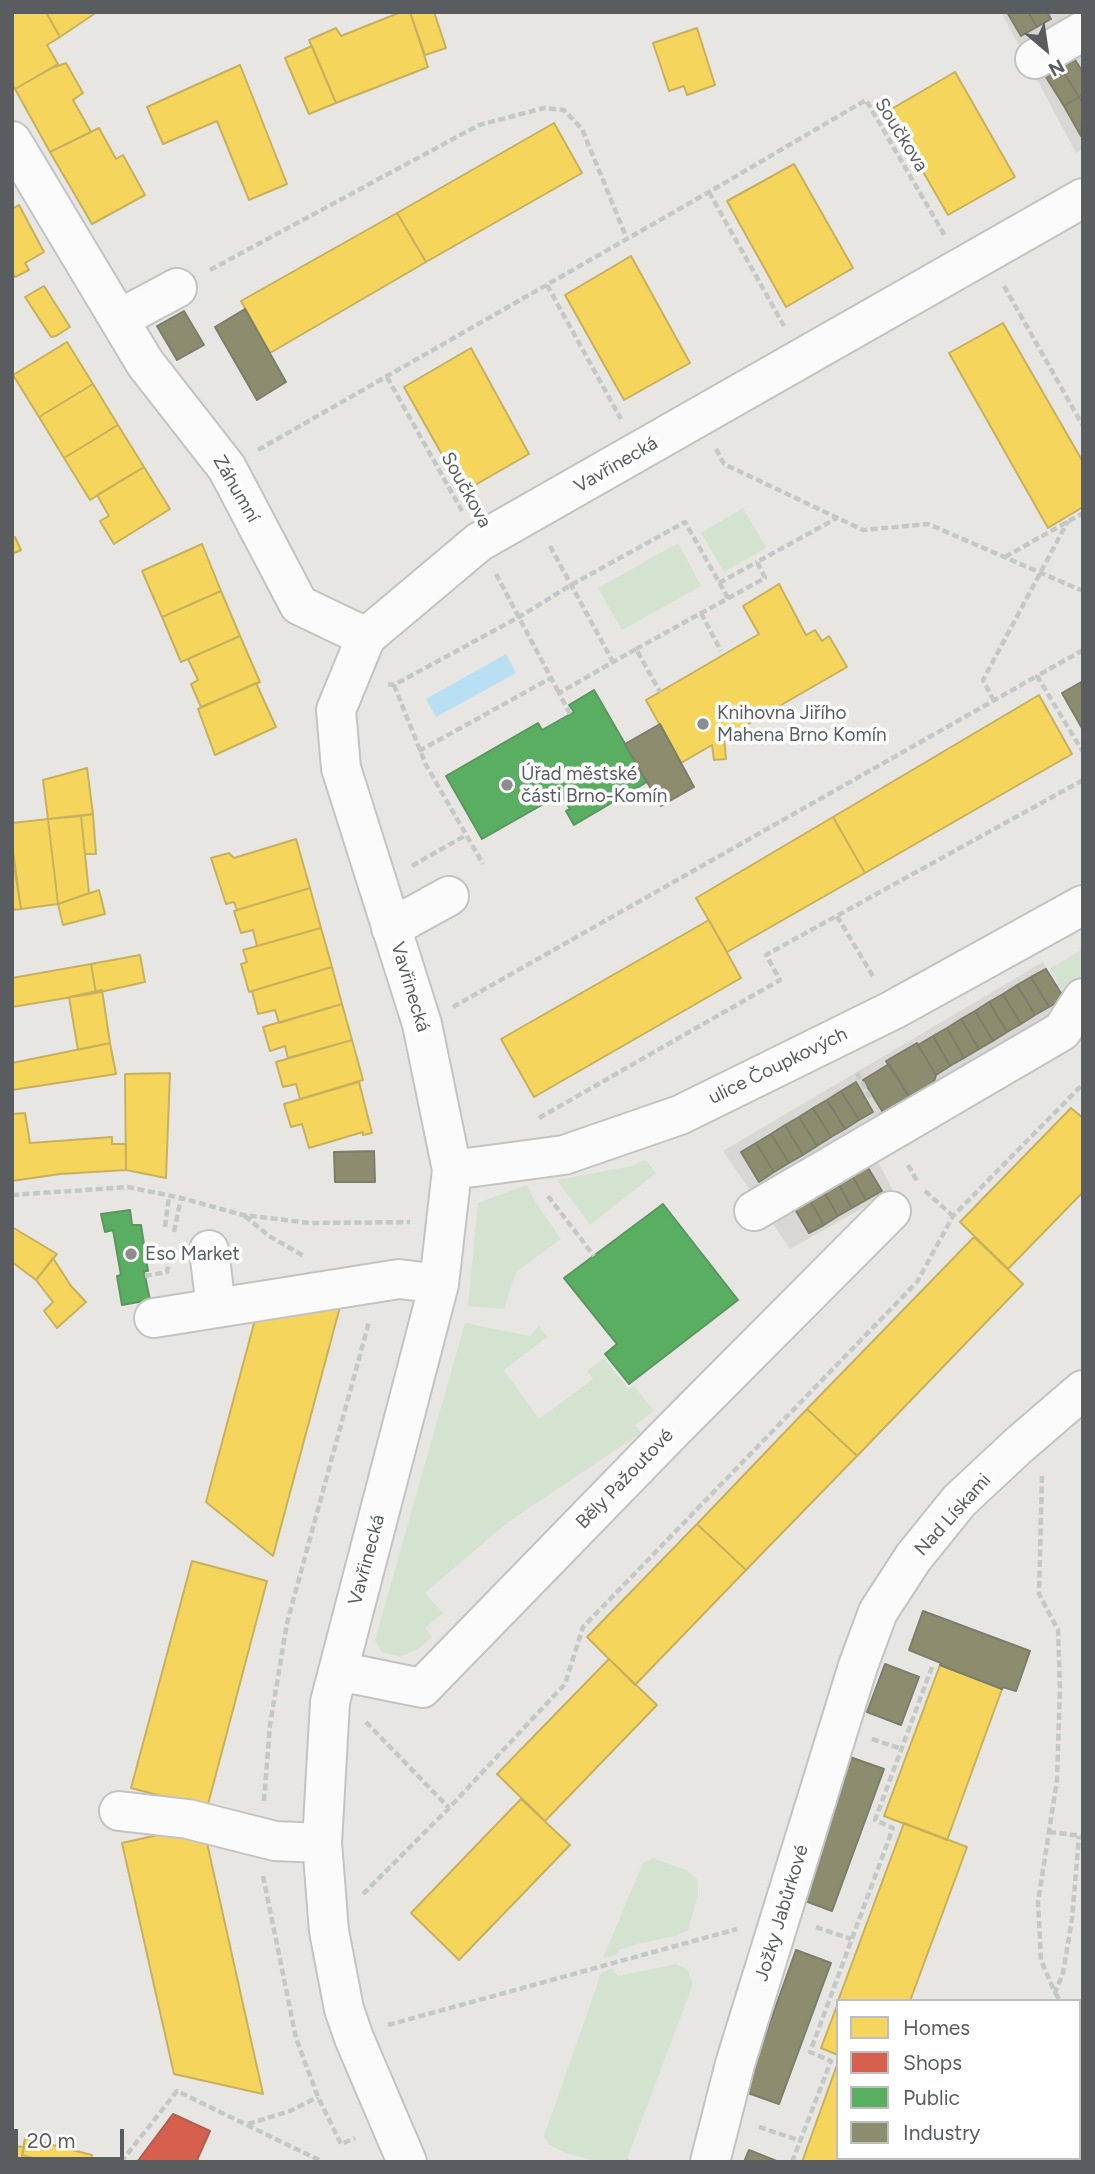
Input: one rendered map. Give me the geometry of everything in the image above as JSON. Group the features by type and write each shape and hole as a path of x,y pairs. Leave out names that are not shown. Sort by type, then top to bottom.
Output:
{"street":[{"path":"1035,59 1083,31"},
{"name":"Záhumní","path":"12,141 145,363 227,468 299,605 366,637"},
{"name":"Vavřinecká","path":"407,2162 344,2009 329,1931 323,1843 330,1702 351,1674 439,1284 452,1170 422,1024 341,768 336,709 366,637 493,560 532,512 1083,198"},
{"path":"119,319 177,288"},
{"path":"391,928 449,896"},
{"name":"ulice Čoupkových","path":"452,1170 564,1155 680,1115 893,1010 1083,905"},
{"path":"754,1211 1062,1031 1083,998"},
{"name":"Běly Pažoutové","path":"351,1674 422,1688 891,1211"},
{"path":"209,1250 216,1308"},
{"path":"154,1318 398,1279 439,1284"},
{"name":"Nad Lískami","path":"858,1665 878,1612 913,1558 959,1501 1083,1390"},
{"name":"Jožky Jabůrkové","path":"710,2162 735,2064 858,1665"},
{"path":"119,1811 188,1819 275,1841 323,1843"}],"path":[{"name":"Součkova","path":"227,468 866,100 975,261"},
{"path":"177,288 479,125 544,108 564,110 582,129 627,239"},
{"path":"709,192 803,358"},
{"path":"975,261 1083,426"},
{"path":"547,285 639,452"},
{"name":"Součkova","path":"387,377 493,560"},
{"path":"698,418 724,464 863,530 928,524 1083,591"},
{"path":"532,512 613,662"},
{"path":"1005,557 1083,513"},
{"path":"719,583 837,518"},
{"path":"995,701 983,680 1068,521"},
{"path":"348,680 394,685 685,522 728,598"},
{"path":"559,693 765,578 757,562"},
{"path":"509,598 570,714"},
{"path":"701,613 721,651"},
{"path":"636,649 660,692"},
{"path":"422,1024 1083,650"},
{"path":"1037,676 1083,752"},
{"path":"419,751 551,678"},
{"path":"394,685 419,751 484,864"},
{"path":"539,1118 780,979 766,955 1083,780"},
{"path":"378,886 466,835"},
{"path":"837,916 893,1010"},
{"path":"363,1895 565,1684 583,1627 917,1282 953,1216 1083,1084"},
{"path":"920,1186 953,1216"},
{"path":"12,1195 128,1187 243,1215 310,1223 447,1221"},
{"path":"545,1192 594,1256"},
{"path":"166,1227 169,1196"},
{"path":"243,1215 269,1236 356,1286"},
{"path":"1041,1426 1043,1513 1039,1594 1058,1630 1060,1689 1057,1780 1038,1902 1041,1960 1060,1999"},
{"path":"792,2162 831,2061 810,2052 893,1828 875,1820 932,1667"},
{"path":"351,1674 358,1714 449,1808"},
{"path":"1049,1832 1081,1836 1072,1919 1063,1973 1055,1993"},
{"path":"380,2027 781,1916"},
{"path":"121,2162 177,2091 323,2162"},
{"path":"247,2125 290,2112 318,2097"},
{"path":"722,2115 801,2141"}],"shaded area":[{"path":"1001,12 1083,12 1083,149 1076,153"},
{"path":"1043,962 1080,1025 872,1150 893,1191 790,1249 723,1151"}],"green space":[{"path":"743,508 766,548 724,572 701,533"},
{"path":"678,543 701,586 622,630 598,588"},
{"path":"1083,949 1083,978 1075,989 1065,996 1049,969"},
{"path":"645,1159 656,1173 590,1225 557,1180 632,1166"},
{"path":"527,1185 561,1239 516,1272 504,1309 468,1306 478,1203"},
{"path":"465,1323 530,1336 539,1326 547,1337 504,1370 539,1419 593,1379 587,1371 604,1358 628,1389 634,1386 654,1411 635,1425 641,1433 508,1522 425,1593 443,1613 425,1628 432,1637 418,1649 400,1657 382,1652 375,1640"},
{"path":"653,1858 686,1870 698,1880 698,1895 688,1930 676,1936 636,1944 619,1950 617,1955 603,1958 643,1863"},
{"path":"676,1964 687,1969 693,1984 626,2162 599,2162 566,2153 549,2145 544,2136 599,1975 612,1968 618,1976"}],"water":[{"path":"506,654 516,673 436,717 426,699"}],"building: Homes":[{"path":"12,12 46,12 60,37 47,45 58,64 15,89 12,84"},
{"path":"46,12 97,12 60,37"},
{"path":"401,12 410,12 428,67 336,103 309,40 336,28 341,36"},
{"path":"410,12 434,12 446,48 425,55"},
{"path":"697,28 715,85 687,95 684,86 669,91 653,43"},
{"path":"312,46 336,103 309,114 285,58"},
{"path":"66,63 83,93 73,100 91,132 50,152 15,89"},
{"path":"240,65 287,184 249,200 217,121 163,144 147,107"},
{"path":"955,72 1015,177 948,215 888,111"},
{"path":"554,123 582,173 426,262 397,213"},
{"path":"99,128 116,159 123,155 145,195 92,224 50,152"},
{"path":"794,164 853,268 786,307 727,201"},
{"path":"19,205 44,252 25,263 29,270 15,277 12,272 12,209"},
{"path":"397,213 426,262 270,353 241,301"},
{"path":"631,256 690,363 624,400 565,295"},
{"path":"44,286 70,327 51,337 25,297"},
{"path":"1003,323 1083,462 1083,507 1048,528 949,353"},
{"path":"67,342 93,384 39,417 13,375"},
{"path":"471,348 529,454 463,492 404,387"},
{"path":"93,384 118,425 64,458 39,417"},
{"path":"118,425 144,467 90,500 64,458"},
{"path":"144,467 170,509 114,544 100,521 109,516 97,495"},
{"path":"15,537 21,550 12,554 12,539"},
{"path":"202,544 221,591 162,617 142,571"},
{"path":"779,584 806,635 815,630 822,641 829,636 847,667 724,738 726,759 714,760 712,745 681,763 646,700 759,634 743,606"},
{"path":"221,591 240,636 181,662 162,617"},
{"path":"240,636 260,682 201,707 191,684 198,680 188,659"},
{"path":"256,683 276,727 215,755 198,709"},
{"path":"1039,695 1072,754 865,873 833,817"},
{"path":"87,768 93,814 48,819 43,780"},
{"path":"93,814 96,854 85,854 81,816"},
{"path":"81,816 89,893 58,904 48,819"},
{"path":"833,817 865,873 727,952 696,898"},
{"path":"48,819 58,904 21,909 12,845 12,823"},
{"path":"296,839 310,888 237,910 234,902 226,904 211,858 229,853 234,858"},
{"path":"12,871 15,871 21,909 12,910"},
{"path":"310,888 321,928 257,946 253,930 241,933 234,911"},
{"path":"99,890 105,914 63,925 58,904"},
{"path":"709,920 741,978 534,1097 501,1039"},
{"path":"321,928 332,967 249,992 241,964 247,962 243,950"},
{"path":"140,955 145,982 96,993 91,964"},
{"path":"91,964 96,993 12,1007 12,978"},
{"path":"332,967 342,1004 279,1023 275,1010 258,1014 252,991"},
{"path":"102,990 110,1043 78,1050 69,997"},
{"path":"342,1004 352,1040 288,1058 285,1046 270,1051 263,1027"},
{"path":"352,1040 363,1080 300,1099 296,1084 283,1087 276,1062"},
{"path":"110,1043 116,1074 12,1090 12,1063"},
{"path":"170,1073 166,1178 126,1170 125,1074"},
{"path":"359,1082 372,1133 363,1135 363,1132 309,1148 302,1124 291,1127 284,1104"},
{"path":"1071,1108 1083,1118 1083,1192 1008,1269 960,1222"},
{"path":"25,1113 30,1143 112,1137 112,1144 126,1144 126,1170 60,1174 12,1181 12,1114"},
{"path":"12,1227 57,1254 36,1280 12,1262"},
{"path":"974,1237 1023,1284 857,1456 807,1409"},
{"path":"53,1258 71,1286 86,1302 57,1328 44,1311 53,1302 36,1280"},
{"path":"341,1303 273,1556 206,1502 256,1316"},
{"path":"807,1409 857,1456 746,1570 697,1524"},
{"path":"697,1524 746,1570 635,1685 587,1637"},
{"path":"192,1561 267,1581 207,1808 131,1788"},
{"path":"609,1659 657,1705 545,1821 497,1774"},
{"path":"940,1665 1002,1689 947,1840 884,1816"},
{"path":"521,1799 570,1845 459,1960 411,1913"},
{"path":"904,1823 967,1847 911,1999 839,1999"},
{"path":"203,1825 263,2094 174,2074 122,1843"},
{"path":"836,2008 836,2054 821,2048"},
{"path":"836,2068 836,2160 874,2162 802,2162"},
{"path":"25,2138 92,2155 90,2162 45,2162 22,2155"},
{"path":"12,2146 24,2147 21,2162 12,2162"}],"building: Shops":[{"path":"173,2114 210,2131 197,2160 201,2162 137,2162"}],"building: Public":[{"path":"594,690 647,782 574,825 566,811 570,809 561,794 482,839 446,776 538,723 542,730 574,712 569,705"},
{"path":"663,1204 738,1300 629,1384 605,1354 617,1344 564,1278"},
{"path":"130,1210 132,1225 141,1225 148,1271 144,1271 150,1300 122,1305 117,1276 121,1275 113,1230 105,1232 101,1214"}],"building: Industry":[{"path":"1007,12 1028,12 1037,27 1021,36"},
{"path":"1028,12 1047,12 1051,19 1037,27"},
{"path":"1075,60 1083,72 1083,95 1079,97 1061,68"},
{"path":"1061,68 1079,97 1064,106 1046,77"},
{"path":"1079,97 1083,103 1081,136 1064,106"},
{"path":"245,309 286,382 257,400 215,327"},
{"path":"184,311 204,345 177,360 157,326"},
{"path":"1083,681 1083,730 1062,693"},
{"path":"660,724 694,787 661,806 625,744"},
{"path":"1046,969 1064,998 1049,1007 1031,977"},
{"path":"1031,977 1049,1007 1035,1015 1017,985"},
{"path":"1017,985 1035,1015 1021,1024 1003,994"},
{"path":"1003,994 1021,1024 1007,1032 989,1002"},
{"path":"989,1002 1007,1032 993,1041 975,1011"},
{"path":"975,1011 993,1041 979,1049 961,1019"},
{"path":"961,1019 979,1049 964,1058 947,1028"},
{"path":"947,1028 964,1058 950,1066 933,1036"},
{"path":"933,1036 950,1066 936,1075 918,1045"},
{"path":"917,1043 936,1075 933,1086 910,1098 886,1061"},
{"path":"889,1064 910,1098 884,1114 863,1080"},
{"path":"856,1082 873,1112 859,1120 841,1091"},
{"path":"841,1091 859,1120 845,1129 827,1100"},
{"path":"827,1100 845,1129 831,1137 813,1108"},
{"path":"813,1108 831,1137 817,1146 799,1117"},
{"path":"799,1117 817,1146 803,1155 785,1125"},
{"path":"785,1125 803,1155 789,1163 771,1134"},
{"path":"771,1134 789,1163 774,1172 756,1143"},
{"path":"756,1143 774,1172 759,1182 741,1152"},
{"path":"374,1151 375,1182 335,1182 334,1152"},
{"path":"864,1161 882,1191 866,1200 849,1170"},
{"path":"849,1170 866,1200 852,1208 835,1178"},
{"path":"835,1178 852,1208 838,1216 821,1187"},
{"path":"821,1187 838,1216 824,1225 807,1195"},
{"path":"807,1195 824,1225 809,1233 792,1204"},
{"path":"923,1611 1030,1651 1016,1691 1003,1687 1002,1689 909,1650"},
{"path":"885,1664 919,1677 901,1725 867,1712"},
{"path":"850,1757 884,1769 832,1911 797,1898"},
{"path":"796,1950 831,1963 779,2104 745,2092"},
{"path":"749,2150 779,2162 744,2162"}],"place":[{"name":"Knihovna Jiřího Mahena Brno Komín","path":"703,724"},
{"name":"Úřad městské části Brno-Komín","path":"507,785"},
{"name":"Eso Market","path":"131,1254"}]}
